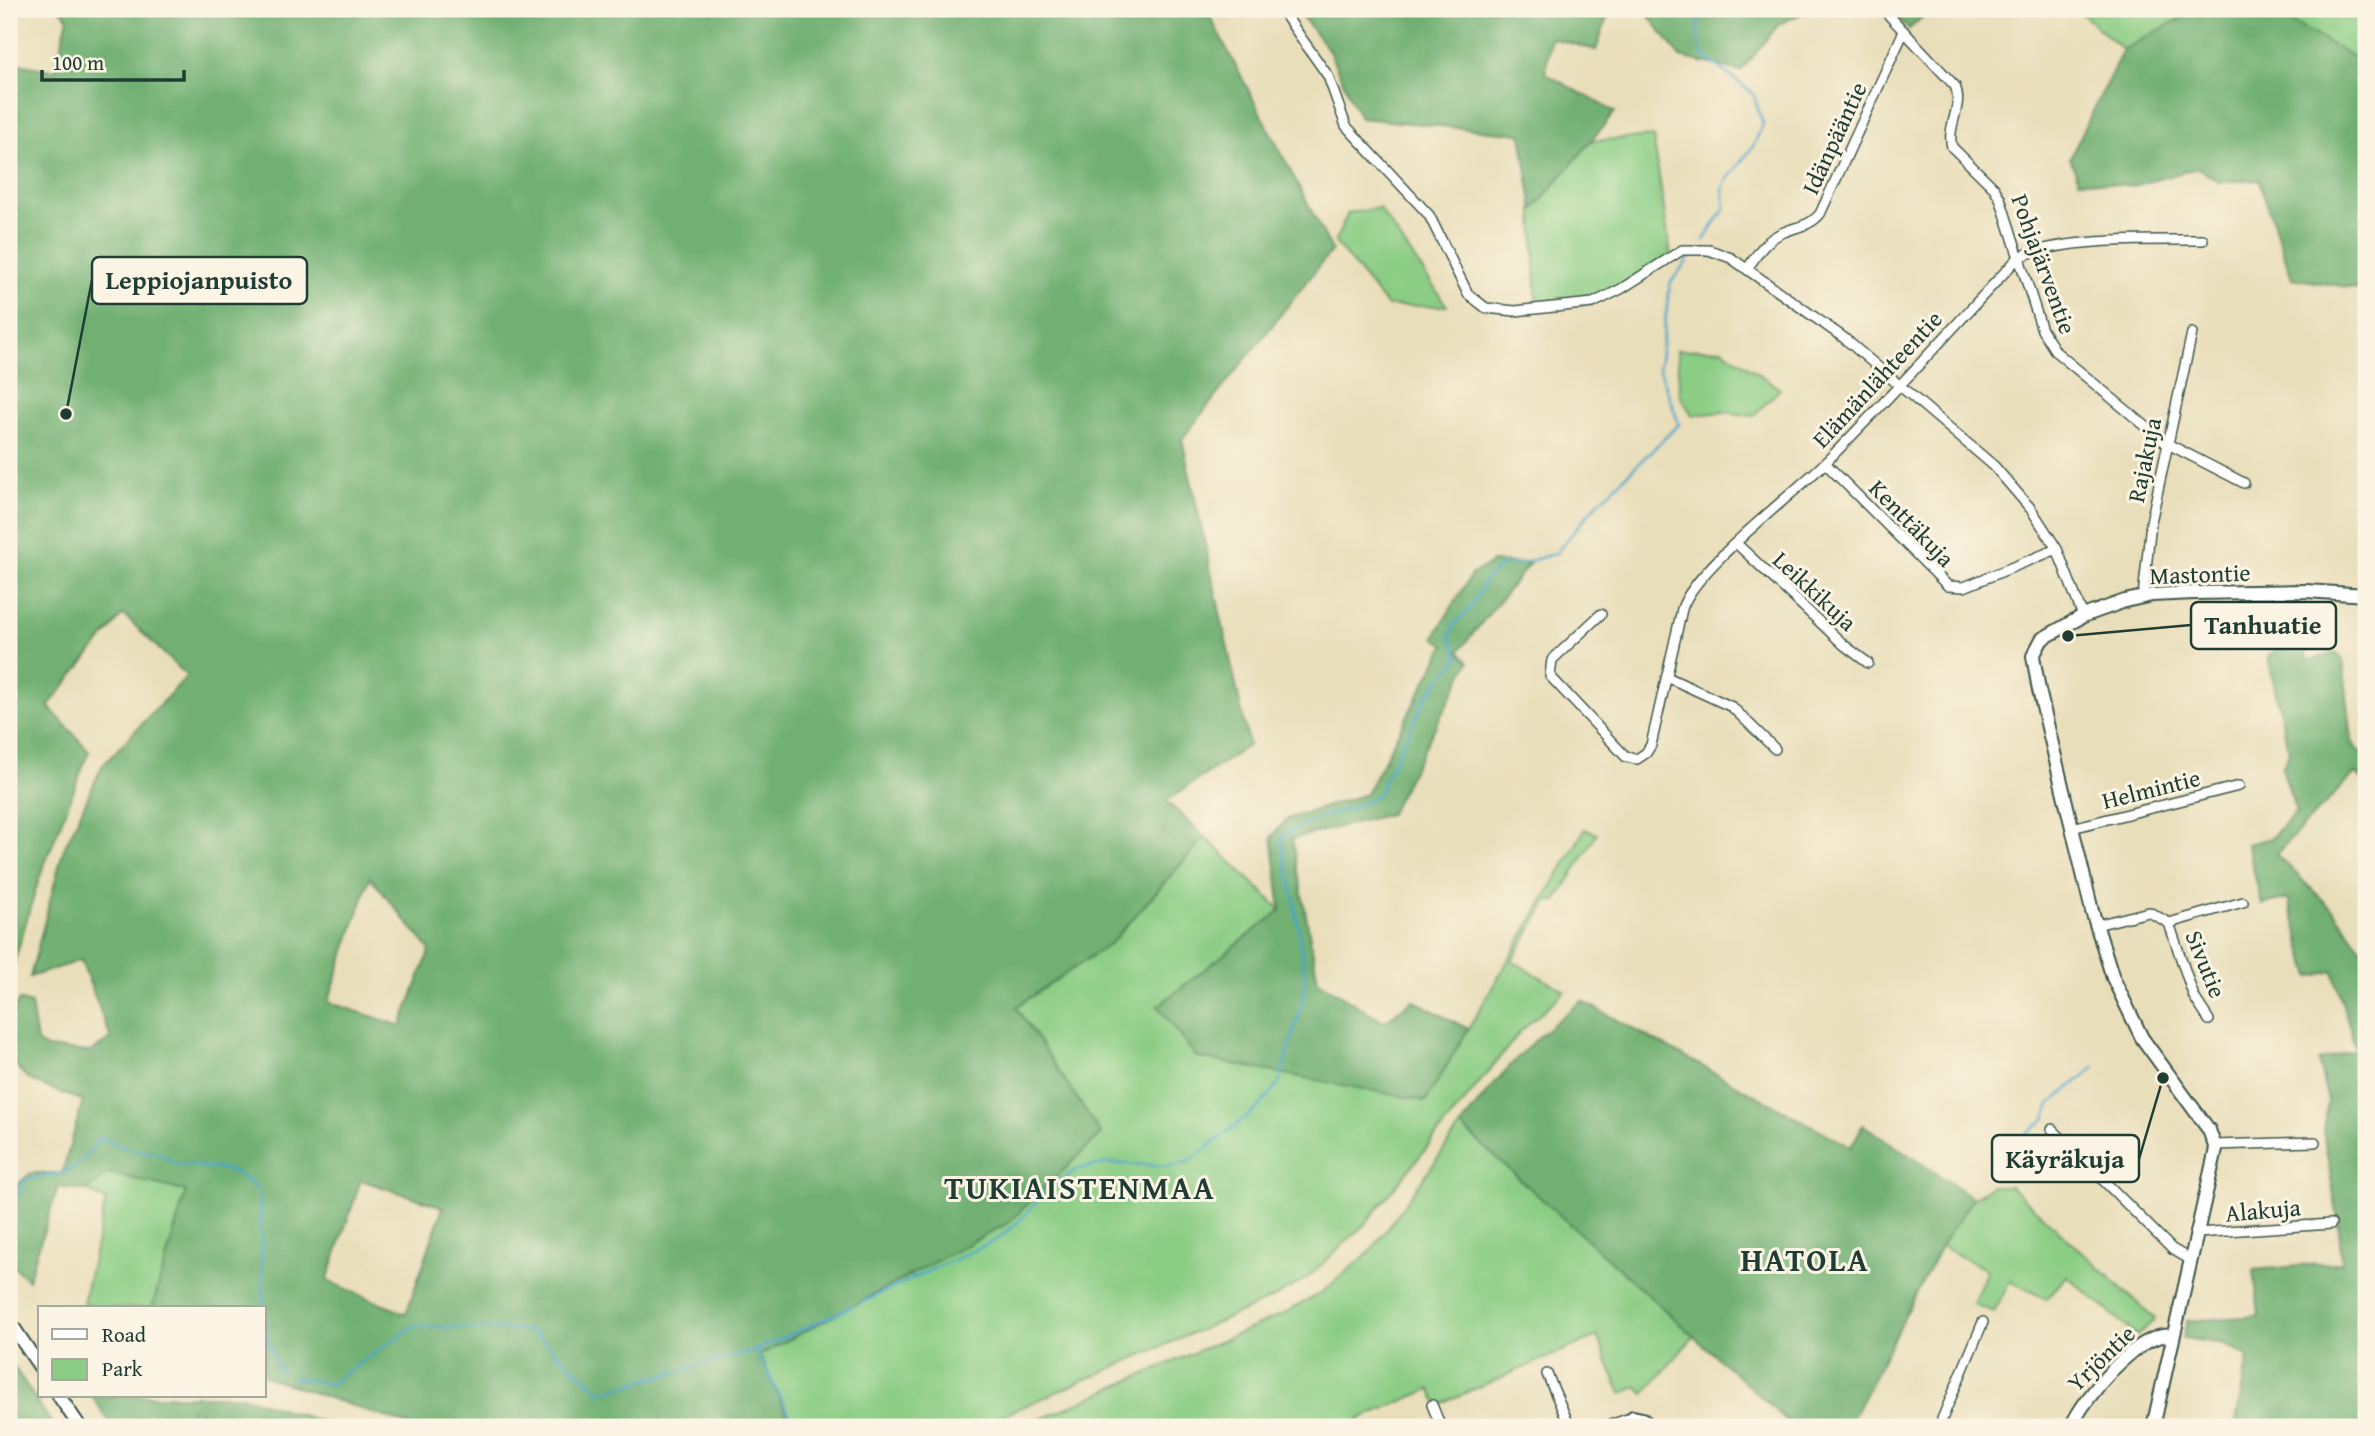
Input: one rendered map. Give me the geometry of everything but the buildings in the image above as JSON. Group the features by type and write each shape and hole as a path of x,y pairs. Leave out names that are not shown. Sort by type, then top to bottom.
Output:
{"street":[{"path":"1281,9 1328,76 1346,127 1429,215 1459,282 1468,294 1486,308 1515,311 1593,303 1621,289 1682,250 1709,250 1748,268 1844,338 1994,466 2024,501 2057,549 2083,616"},
{"name":"Pohjajärventie","path":"1883,9 1955,86 1959,98 1949,139 1952,147 1994,188 2005,209 2042,330 2056,352 2166,443 2244,484"},
{"name":"Idänpääntie","path":"1748,268 1766,243 1785,231 1810,223 1820,214 1904,32"},
{"path":"2019,257 2033,251 2088,244 2203,240"},
{"name":"Elämänlähteentie","path":"1601,614 1552,660 1550,676 1629,758 1639,758 1649,749 1688,594 1770,509 1825,463 2019,257"},
{"name":"Rajakuja","path":"2143,597 2151,522 2192,333"},
{"name":"Kenttäkuja","path":"1825,463 1948,586 1964,587 2057,549"},
{"name":"Leikkikuja","path":"1737,544 1839,640 1868,663"},
{"name":"Mastontie","path":"2073,828 2033,661 2036,646 2045,636 2083,616 2143,597 2306,592 2366,594"},
{"path":"1667,677 1732,707 1775,749"},
{"name":"Helmintie","path":"2073,828 2239,786"},
{"path":"2073,828 2096,925 2113,978 2137,1030 2209,1130 2215,1145 2153,1427"},
{"path":"2096,925 2149,912 2169,923 2243,902"},
{"name":"Sivutie","path":"2169,923 2194,997 2210,1020"},
{"path":"2052,1129 2172,1249 2191,1260"},
{"path":"2215,1145 2315,1142"},
{"name":"Alakuja","path":"2197,1233 2331,1224"},
{"path":"9,1321 38,1364"},
{"path":"1941,1427 1983,1322"},
{"name":"Yrjöntie","path":"2071,1427 2083,1402 2125,1360 2152,1337 2172,1335"},
{"path":"1547,1374 1570,1427"},
{"path":"60,1398 80,1427"},
{"path":"1432,1405 1441,1427"},
{"path":"1605,1427 1633,1417 1642,1419 1651,1427"}],"shaded area":[{"path":"191,1410 245,1427 185,1427"}],"green space":[{"path":"60,9 1206,9 1332,250 1182,439 1249,745 1166,801 1205,837 1111,943 1016,1007 1101,1134 1008,1223 760,1355 793,1427 415,1427 266,1377 266,1306 153,1306 186,1191 109,1173 86,1190 58,1187 28,1280 9,1262 9,1191 31,1173 62,1173 83,1101 41,1085 20,1070 14,1061 8,1041 14,1009 19,1000 31,1004 37,1042 47,1048 90,1052 111,1039 81,960 30,977 63,851 102,766 187,676 123,614 48,706 89,751 39,879 9,979 9,62 55,71 68,18","holes":["370,877 430,950 401,1026 328,1002","361,1180 443,1207 406,1314 327,1281"]},
{"path":"1296,9 1610,9 1596,50 1551,38 1545,73 1615,112 1533,210 1521,134 1360,118 1328,49"},
{"path":"1653,9 1811,9 1779,24 1741,71 1680,57 1649,16"},
{"path":"1889,9 1931,9 1909,29"},
{"path":"2077,9 2197,9 2123,50"},
{"path":"2197,9 2269,9 2366,64 2366,290 2292,278 2259,180 2219,182 2198,168 2134,186 2079,180 2070,158 2123,50"},
{"path":"2269,9 2366,9 2366,64"},
{"path":"1653,136 1671,256 1593,303 1537,309 1533,210 1591,141"},
{"path":"1379,208 1447,306 1387,306 1335,242 1348,213"},
{"path":"1722,349 1780,389 1753,416 1725,412 1692,415 1680,395 1677,350"},
{"path":"1493,562 1529,564 1459,651 1469,662 1390,814 1292,839 1318,981 1384,1022 1413,1000 1468,1029 1426,1101 1196,1057 1158,1006 1281,910 1272,836 1287,819 1366,794 1445,645 1434,637 1471,575"},
{"path":"2301,637 2308,660 2335,653 2343,659 2352,741 2357,750 2366,754 2366,783 2355,773 2276,854 2334,911 2366,955 2366,1427 2235,1427 2248,1356 2225,1344 2183,1338 2187,1321 2259,1316 2254,1270 2342,1262 2323,1131 2328,1101 2318,1061 2356,1050 2333,971 2310,977 2288,898 2262,905 2247,844 2271,838 2296,812 2282,768 2289,753 2268,656 2290,640"},
{"path":"1585,829 1597,834 1556,901 1548,901 1512,961 1565,991 1521,1031 1365,1224 1307,1278 1271,1299 976,1427 793,1427 759,1355 1008,1223 1101,1134 1016,1007 1111,943 1205,837 1281,910 1158,1006 1426,1101"},
{"path":"1582,1001 1851,1147 1863,1125 1973,1198 1941,1246 1848,1427 1794,1427 1461,1126 1517,1059"},
{"path":"1461,1126 1694,1336 1644,1394 1637,1387 1621,1394 1597,1336 1438,1405 1431,1389 1359,1419 1362,1427 1022,1427 1279,1316 1321,1293 1370,1252"},
{"path":"108,1173 186,1191 153,1306 89,1306 83,1303 106,1200 86,1190"},
{"path":"1992,1186 2010,1186 2155,1319 2137,1336 2067,1276 2046,1299 2010,1281 1994,1312 1973,1304 1987,1270 1941,1246 1973,1198"},
{"path":"9,1359 54,1427 25,1427 9,1421"},
{"path":"93,1398 248,1398 339,1427 245,1427 191,1410 185,1427 113,1427"}],"waterway":[{"path":"1699,9 1698,39 1702,55 1753,93 1763,124 1754,145 1723,187 1725,208 1704,240"},
{"path":"860,1303 996,1240 1015,1225 1045,1193 1075,1170 1106,1163 1170,1166 1189,1162 1259,1107 1279,1083 1303,1000 1305,976 1295,904 1281,839 1298,827 1356,806 1378,794 1427,695 1459,658 1450,636 1454,624 1470,609 1487,577 1502,565 1524,563 1556,553 1595,506 1679,424 1659,368 1670,284 1692,254"},
{"path":"2013,1146 2045,1119 2050,1104 2095,1067"},
{"path":"9,1214 26,1179 69,1170 84,1159 99,1137 125,1148 160,1154 174,1163 234,1171 258,1189 264,1306"},
{"path":"293,1377 330,1384 414,1326 531,1330 601,1392 756,1350 853,1306"},
{"path":"266,1326 273,1355 282,1372"},
{"path":"756,1350 796,1427"}],"place":[{"name":"Leppiojanpuisto","path":"66,414"},
{"name":"Tanhuatie","path":"2068,636"},
{"name":"Käyräkuja","path":"2163,1078"}],"district":[{"name":"TUKIAISTENMAA","path":"1080,1187"},
{"name":"HATOLA","path":"1805,1259"}]}
